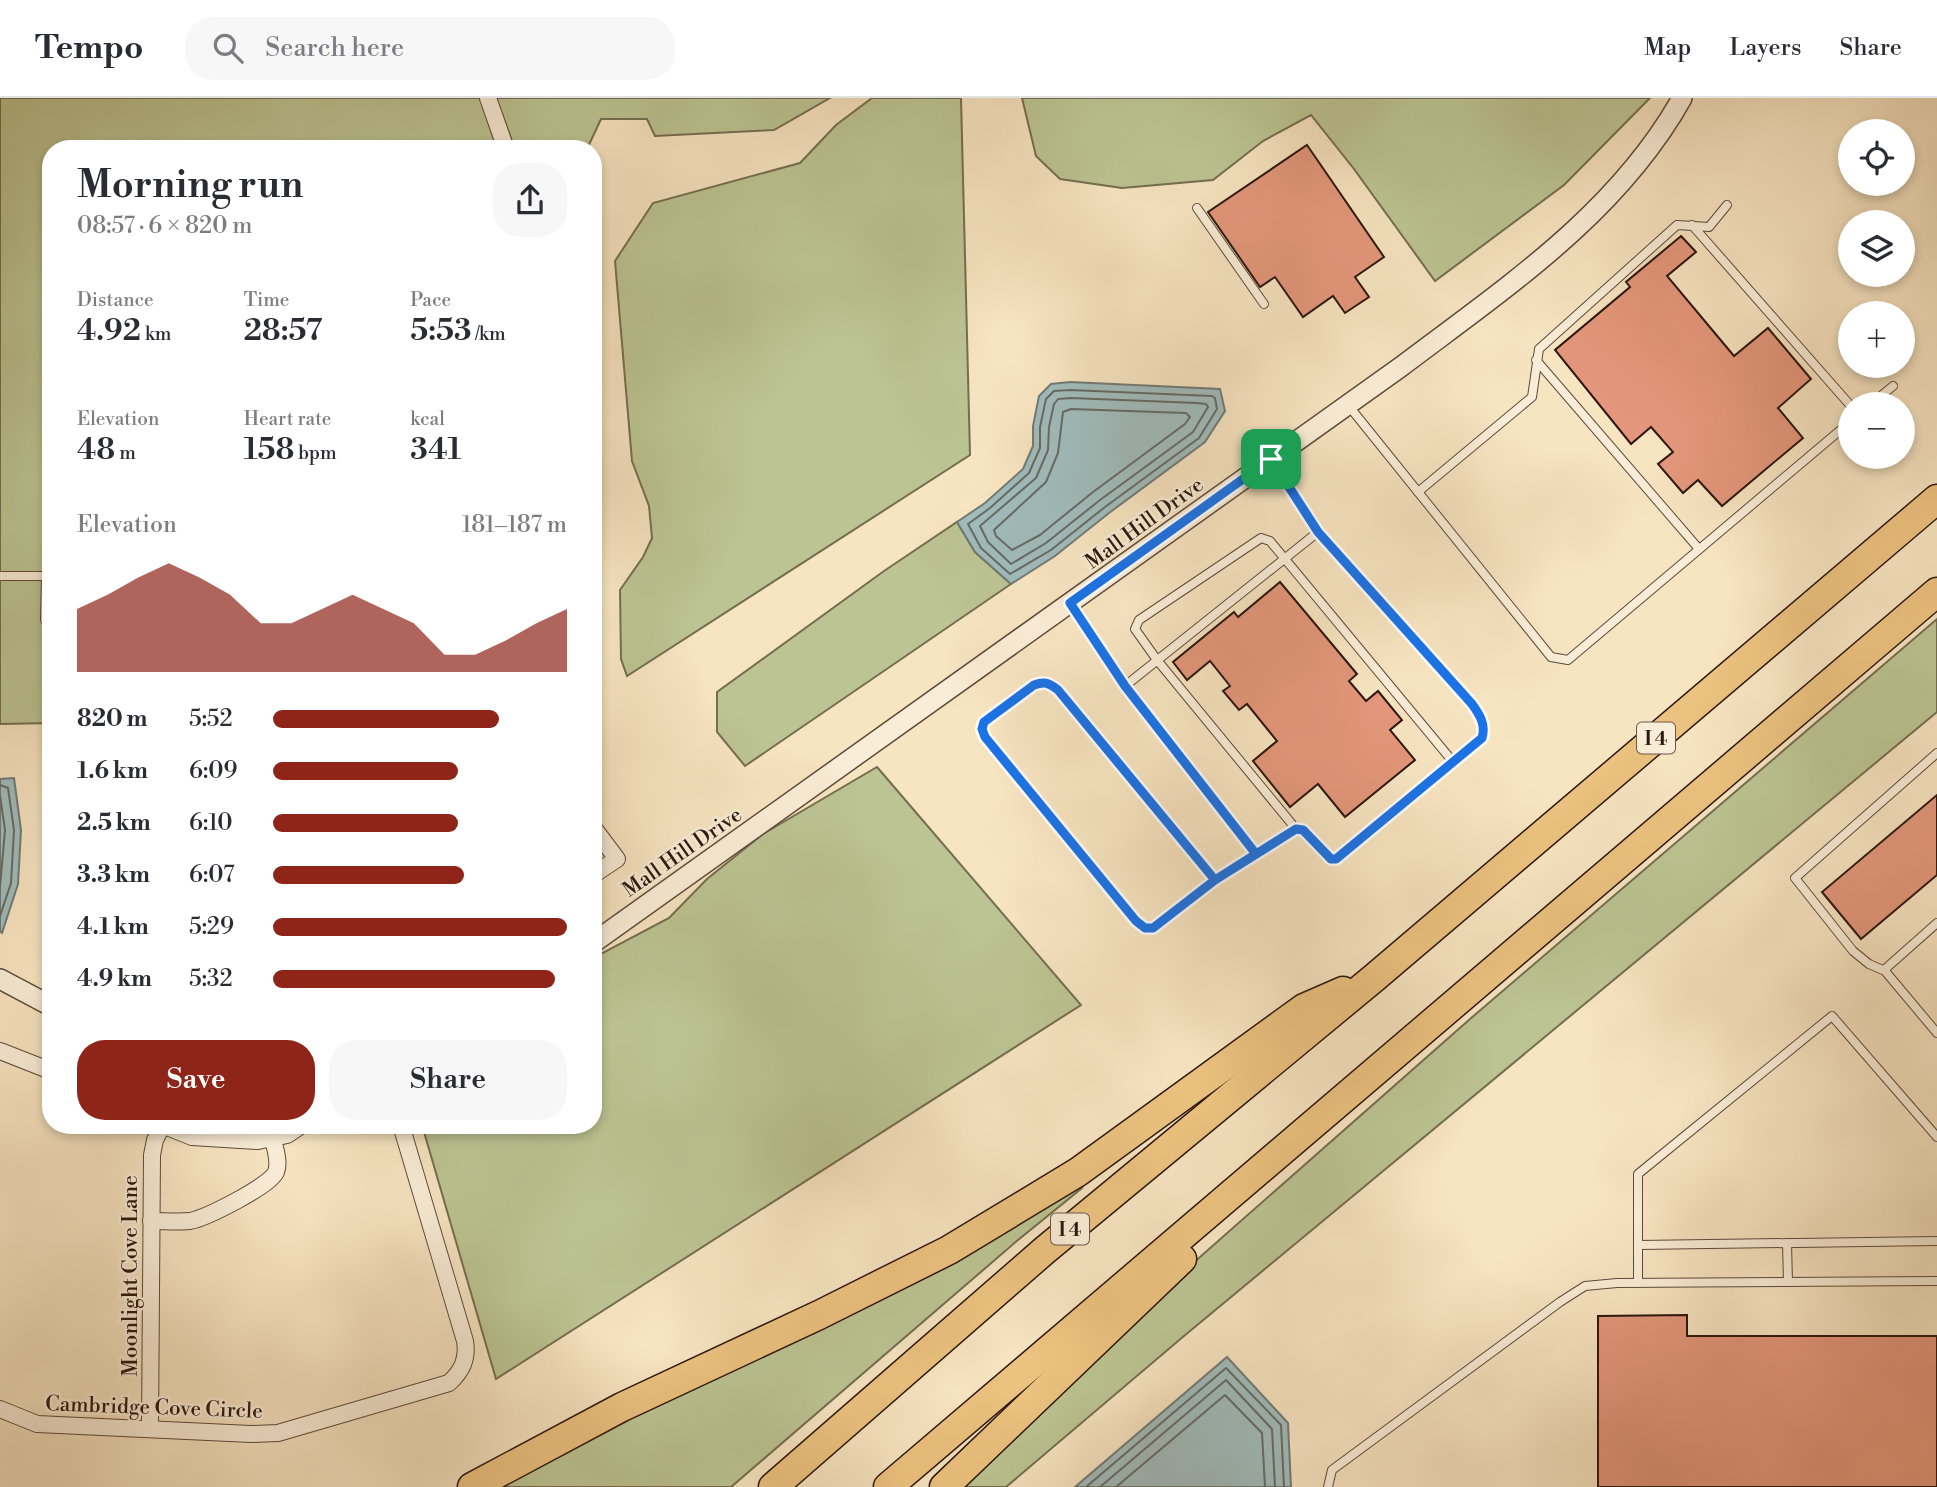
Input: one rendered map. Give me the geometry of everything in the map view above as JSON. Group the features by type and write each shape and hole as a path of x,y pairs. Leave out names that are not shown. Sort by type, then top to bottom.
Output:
{"highway":[{"name":"I 4","path":"773,1487 1045,1250 1374,978 1937,499"},
{"path":"888,1487 1937,592"},
{"path":"472,1487 622,1407 819,1315 949,1250 1078,1172 1304,1008 1374,978"},
{"path":"944,1487 1400,1052"}],"street":[{"path":"488,98 503,140"},
{"name":"Mall Hill Drive","path":"602,937 1348,405 1489,300 1562,243 1623,180 1682,98"},
{"path":"602,839 617,859 602,869"},
{"path":"0,979 42,1001"},
{"path":"0,1051 42,1067"},
{"name":"Moonlight Cove Lane","path":"150,1429 152,1155 158,1134"},
{"path":"240,1134 258,1141 288,1134"},
{"name":"Cambridge Cove Circle","path":"0,1409 37,1424 278,1433 449,1383 458,1375 466,1356 465,1342 404,1134"},
{"path":"151,1221 189,1221 202,1218 267,1182 276,1171 278,1161 273,1139"}],"lane":[{"path":"1418,492 1531,397 1539,348 1677,225 1709,227 1727,205"},
{"path":"1197,208 1264,304"},
{"path":"1692,225 1839,392"},
{"path":"1536,360 1699,549"},
{"path":"1886,392 1893,386"},
{"path":"1348,405 1551,657 1568,660 1838,432"},
{"path":"1215,880 1058,690 1050,684 1043,682 1034,685 984,722 982,729 985,737 1136,921 1145,928 1153,928 1215,880 1296,829 1303,830 1331,859 1336,859 1482,738 1483,725 1480,715 1318,532 1271,459"},
{"path":"1125,686 1318,532"},
{"path":"1296,829 1137,633 1136,624 1139,620 1261,538 1268,539 1454,762"},
{"path":"0,576 42,576"},
{"path":"1070,603 1125,686 1256,854"},
{"path":"1937,754 1795,878 1853,951 1869,964 1884,970 1937,1033"},
{"path":"1884,970 1937,923"},
{"path":"1638,1283 1638,1174 1832,1016 1937,1137"},
{"path":"1638,1245 1937,1241"},
{"path":"1787,1243 1788,1282"},
{"path":"1328,1487 1332,1470 1585,1286 1638,1283 1937,1281"}],"green space":[{"path":"0,98 480,98 494,140 42,140 42,723 0,724"},
{"path":"496,98 830,98 774,130 655,136 647,119 601,119 591,140 512,140"},
{"path":"872,98 961,98 970,455 627,676 621,659 620,590 643,557 652,538 649,506 632,461 615,261 653,203 800,163 836,125"},
{"path":"1022,98 1650,98 1564,185 1435,281 1354,169 1311,115 1263,141 1213,180 1122,188 1060,179 1036,156"},
{"path":"957,522 975,552 1011,584 745,766 717,732 717,692 884,571"},
{"path":"1937,619 1937,712 1184,1336 1006,1487 949,1487 1124,1324 1470,1019"},
{"path":"877,767 1081,1005 496,1379 425,1134 602,1134 602,953 669,918 707,879 763,834"},
{"path":"1085,1182 1082,1188 731,1487 490,1487"}],"water":[{"path":"1070,382 1220,389 1225,411 1205,442 1055,556 1011,584 975,552 957,522 985,503 1023,469 1033,446 1033,426 1039,396 1051,384"},
{"path":"14,778 21,830 18,884 2,933 0,779"},
{"path":"1227,1357 1288,1423 1291,1487 1075,1487"}],"building":[{"path":"1307,145 1384,257 1355,277 1369,297 1345,313 1333,296 1303,317 1275,277 1260,287 1208,212"},
{"path":"1681,236 1696,252 1667,276 1734,356 1768,328 1811,379 1778,408 1803,438 1722,506 1698,480 1683,493 1658,464 1673,452 1651,427 1631,444 1555,350 1630,287 1626,282"},
{"path":"1280,582 1357,674 1349,681 1366,701 1378,691 1402,720 1390,730 1415,760 1345,817 1318,784 1290,807 1253,761 1277,741 1247,704 1239,710 1223,691 1230,686 1210,661 1187,680 1173,662 1234,612 1238,617"},
{"path":"1937,795 1937,875 1861,939 1822,892"},
{"path":"1687,1315 1687,1336 1937,1336 1937,1487 1598,1487 1598,1316"}],"route":[{"path":"1271,459 1070,603 1125,686 1256,854 1215,880 1153,928 1145,928 1136,921 985,737 982,729 984,722 1034,685 1043,682 1058,690 1215,880 1296,829 1303,830 1331,859 1336,859 1484,734 1480,715 1472,704 1318,532 1271,459"}]}
